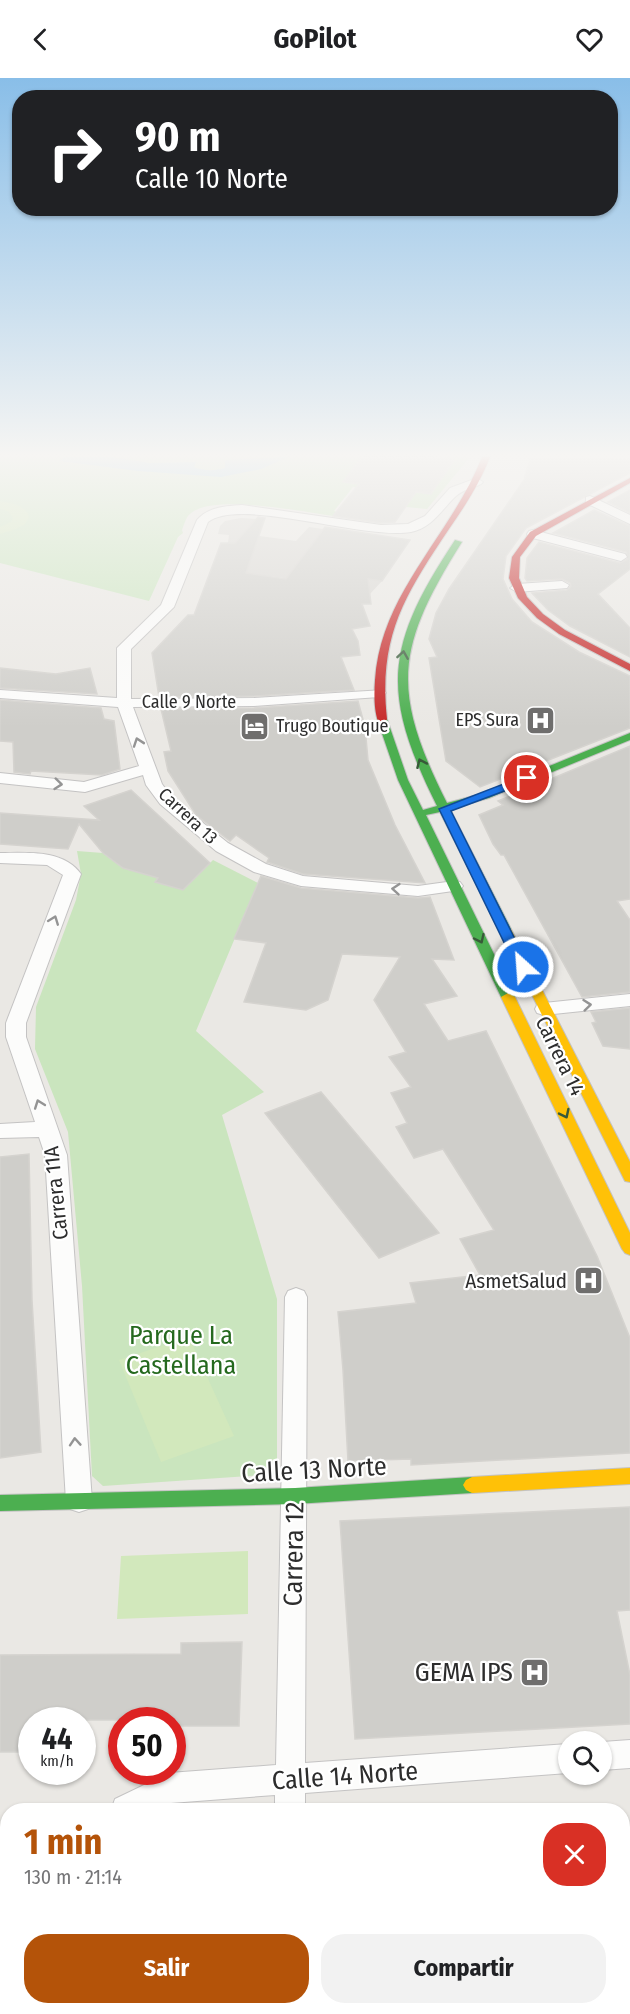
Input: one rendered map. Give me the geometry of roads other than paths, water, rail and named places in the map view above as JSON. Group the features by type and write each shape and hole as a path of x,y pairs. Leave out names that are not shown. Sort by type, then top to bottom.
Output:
{"main road":[{"name":"Carrera 14","path":"434,547 411,582 391,623 380,655 379,693 386,737 403,780 630,1249"},
{"name":"Carrera 14","path":"456,547 412,624 402,663 402,688 407,728 444,809 630,1177"},
{"path":"521,547 515,558 517,588 536,613 555,628 630,668"},
{"path":"419,813 444,809 485,796 630,736"},
{"name":"Calle 13 Norte","path":"0,1503 295,1496 630,1476"}],"street":[{"name":"Carrera 13","path":"192,547 167,607 124,648 124,703 147,769 154,785 166,801 222,847 260,868 301,881 418,891 454,886"},
{"path":"584,547 621,557"},
{"path":"517,588 562,585"},
{"name":"Calle 9 Norte","path":"0,694 124,703 254,702 379,693"},
{"path":"0,778 85,787 147,769"},
{"name":"Carrera 11A","path":"0,858 57,862 67,867 72,874 15,1023 16,1037 56,1155 79,1501"},
{"path":"544,1009 630,1000"},
{"path":"0,1131 48,1129"},
{"name":"Carrera 12","path":"290,1803 296,1297"},
{"path":"612,1755 630,1754"},
{"name":"Calle 14 Norte","path":"140,1803 169,1788 558,1760"}],"place":[{"name":"EPS Sura","path":"540,720"},
{"name":"Trugo Boutique","path":"255,726"},
{"name":"AsmetSalud","path":"588,1281"},
{"name":"GEMA IPS","path":"534,1672"}],"park label":[{"name":"Parque La Castellana","path":"181,1350"}]}
